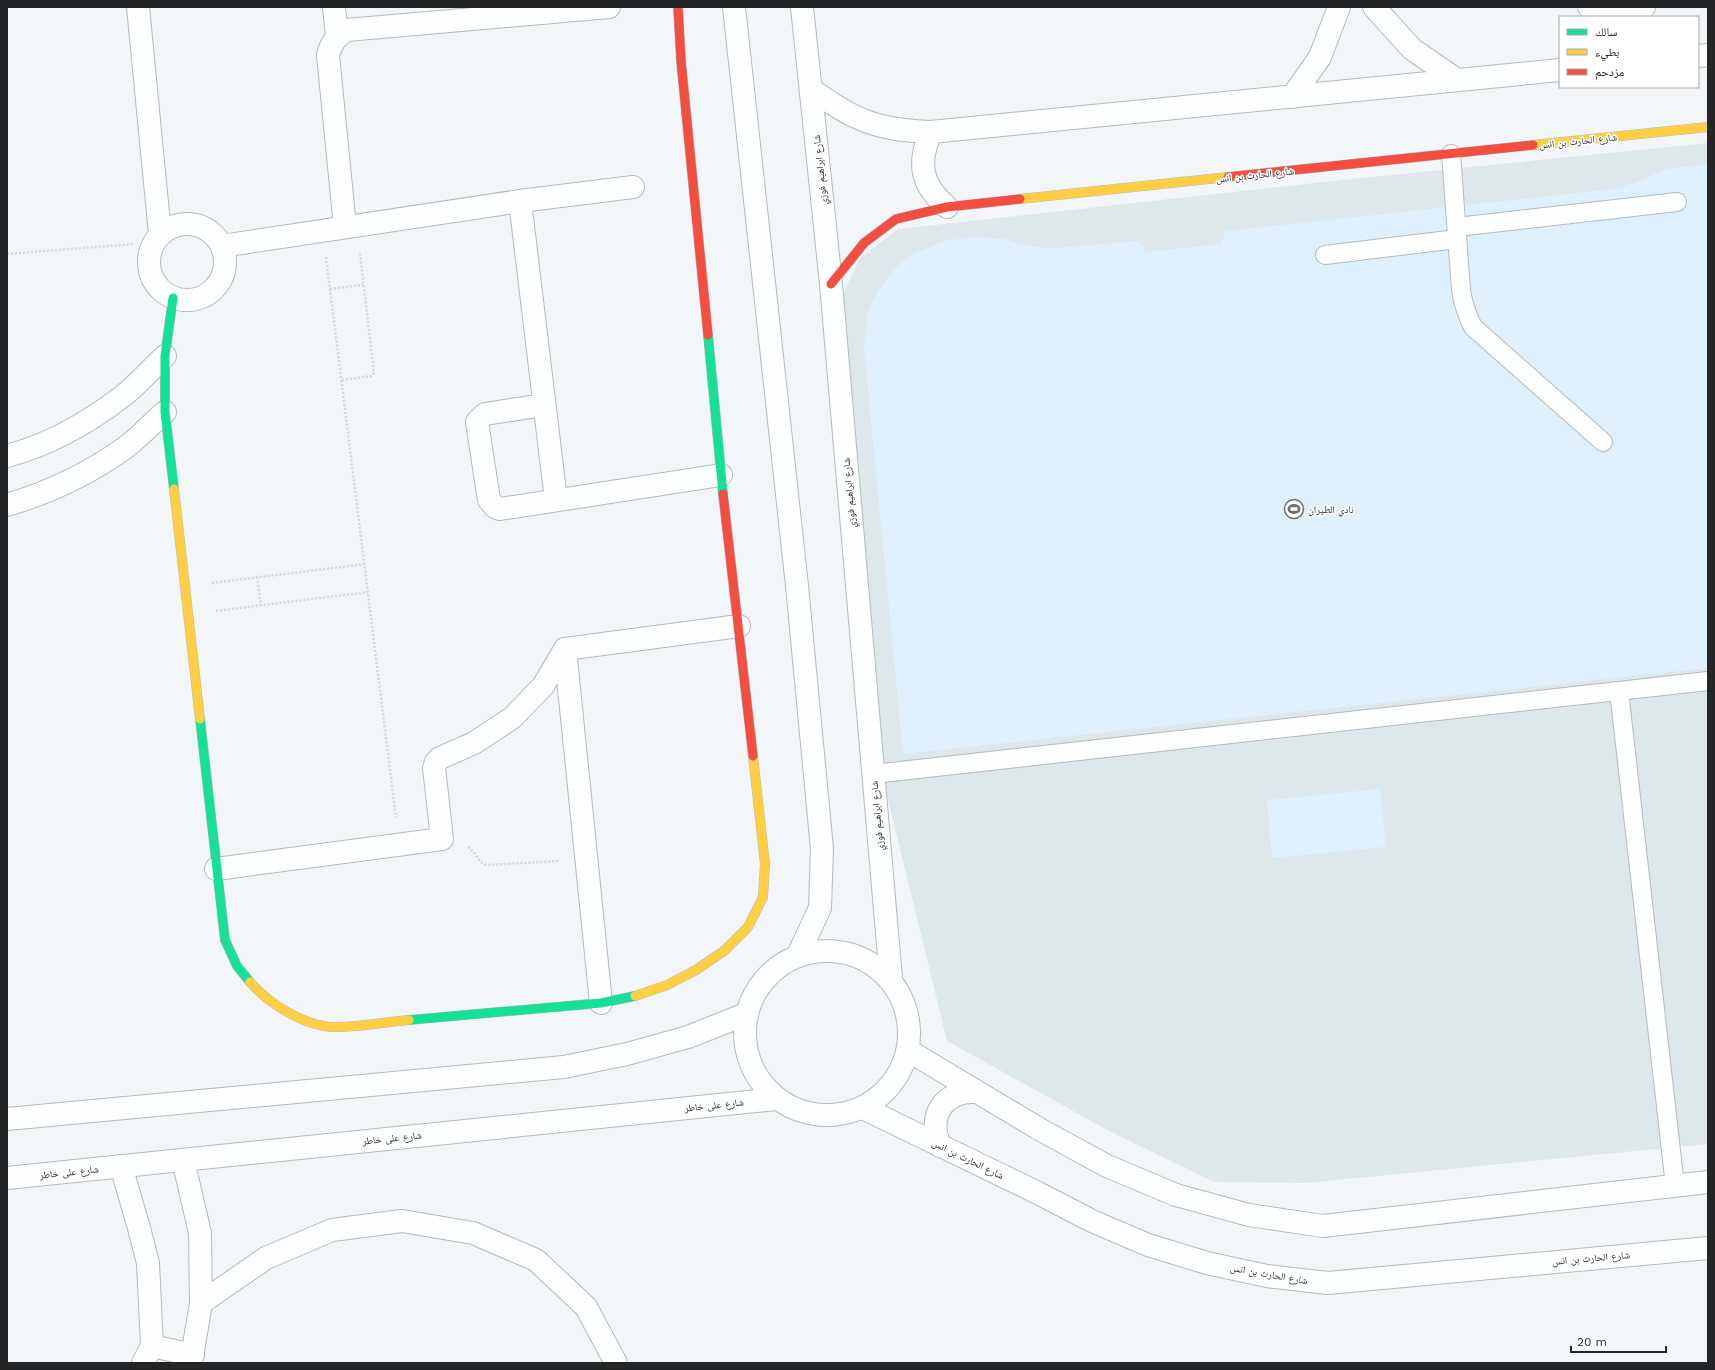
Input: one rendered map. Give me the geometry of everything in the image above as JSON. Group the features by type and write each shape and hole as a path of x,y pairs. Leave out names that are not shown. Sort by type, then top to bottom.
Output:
{"street":[{"path":"138,7 156,238"},
{"path":"334,7 337,36"},
{"path":"351,227 328,56 330,45 337,36 347,30 484,12 609,7"},
{"path":"173,298 165,356 165,412 224,940 237,966 256,989 279,1008 305,1021 334,1027 601,1003 635,996 667,985 696,970 724,951 748,927 763,898 765,864 721,475 681,61 678,7"},
{"path":"734,7 796,586 822,849 820,908 798,955"},
{"name":"شارع ابراهيم فوزي","path":"802,7 812,90 831,284 891,979"},
{"path":"1292,97 1320,57 1339,7"},
{"path":"1374,7 1412,49 1456,80"},
{"path":"1590,7 1613,12 1644,7"},
{"path":"812,90 853,116 883,127 931,132 1559,70"},
{"name":"شارع الحارث بن انس","path":"831,284 864,243 896,219 947,207 1708,127"},
{"path":"931,132 925,145 922,159 924,173 928,186 936,198 947,207"},
{"path":"222,246 520,201 633,187"},
{"path":"520,201 556,500"},
{"path":"182,223 194,224 206,228 215,236 222,246 225,257 225,268 221,279 215,288 206,295 195,300 173,298 163,292 155,284 150,275 148,264 149,253 156,238 170,227 182,223"},
{"path":"7,456 25,451 77,428 124,395 165,356"},
{"path":"544,405 485,414 477,422 489,500 500,509 721,475"},
{"path":"7,505 39,496 85,474 127,446 165,412"},
{"path":"565,649 739,626"},
{"path":"216,869 442,839 434,768 436,762 440,758 474,743 512,718 543,686 565,649"},
{"path":"565,649 601,1003"},
{"path":"832,950 864,959 891,979 908,1013 909,1051 899,1075 884,1094 863,1108 833,1116 803,1112 776,1099 760,1082 749,1061 744,1038 746,1014 756,990 774,969 798,955 832,950"},
{"path":"7,1119 564,1067 627,1054 681,1039 746,1014"},
{"path":"909,1051 1041,1130 1107,1166 1176,1195 1249,1214 1323,1226 1708,1182"},
{"path":"940,1146 936,1135 935,1124 937,1114 942,1105 950,1098 958,1094 968,1091 978,1092"},
{"name":"شارع على خاطر","path":"7,1178 776,1099"},
{"name":"شارع الحارث بن انس","path":"863,1108 1038,1193 1092,1222 1148,1245 1207,1263 1267,1276 1328,1283 1708,1248"},
{"path":"121,1166 148,1263 147,1355 192,1359 201,1304 200,1233 183,1160"},
{"path":"201,1304 266,1258 332,1230 402,1221 473,1233 536,1260 586,1307 616,1363"}],"lane":[{"path":"1451,154 1462,303 1473,327 1603,442"},
{"path":"1325,255 1457,233 1677,202"},
{"path":"873,774 1708,682"},
{"path":"1620,691 1675,1186"}],"path":[{"path":"342,380 372,376 374,373 363,285 351,227"},
{"path":"323,231 400,844"},
{"path":"7,254 156,238"},
{"path":"330,289 363,285"},
{"path":"184,586 365,564"},
{"path":"257,577 261,605"},
{"path":"188,615 368,592"},
{"path":"442,839 459,841 474,851 481,863 487,865 587,860"}],"shaded area":[{"path":"1708,143 1708,1144 1305,1183 1214,1182 1109,1131 947,1041 885,787 839,302 860,258 898,229 1342,180"},
{"name":"نادي الطيران","path":"1708,164 1708,668 903,754 864,349 867,314 877,292 897,266 915,253 943,241 972,237 1005,239 1030,246 1051,248 1139,241 1146,252 1221,244 1226,231 1614,189 1637,182 1666,169"},
{"path":"1380,789 1386,847 1272,858 1267,800"}],"traffic: fast":[{"path":"173,298 165,356 165,412 174,489"},
{"path":"708,335 723,494"},
{"path":"200,719 225,940 237,966 250,982"},
{"path":"409,1020 601,1003 635,996"}],"traffic: slow":[{"path":"1533,145 1708,127"},
{"path":"1020,199 1228,177"},
{"path":"174,489 200,719"},
{"path":"635,996 667,985 696,970 724,951 748,927 763,897 765,864 753,756"},
{"path":"250,982 267,998 289,1013 300,1019 324,1026 354,1026 409,1020"}],"traffic: jam":[{"path":"678,7 681,61 708,335"},
{"path":"1228,177 1533,145"},
{"path":"831,284 864,243 896,219 947,207 1020,199"},
{"path":"723,494 753,756"}],"place":[{"name":"نادي الطيران","path":"1294,509"}]}
